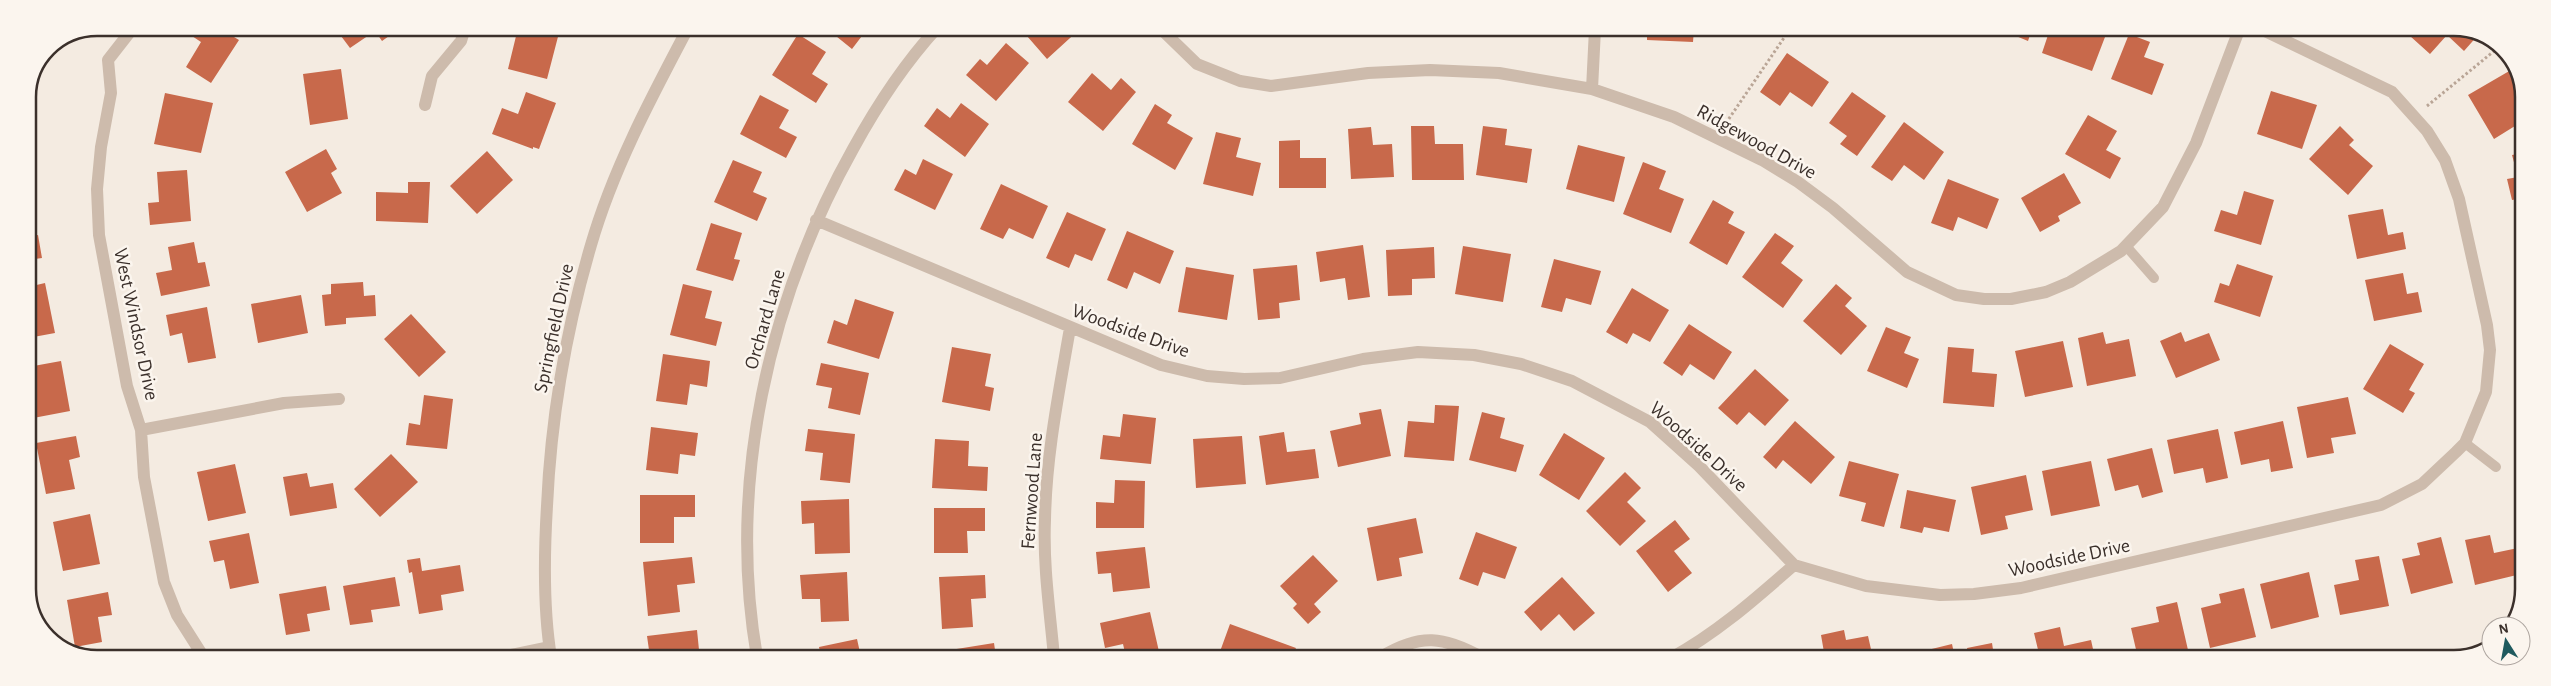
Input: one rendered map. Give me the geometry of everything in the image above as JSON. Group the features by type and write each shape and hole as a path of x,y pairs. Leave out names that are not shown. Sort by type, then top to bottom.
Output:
{"street":[{"name":"West Windsor Drive","path":"127,36 108,60 111,93 101,147 97,189 100,235 127,386 141,430 144,477 164,582 177,615 199,650"},
{"path":"425,105 432,76 461,41 463,36"},
{"name":"Springfield Drive","path":"550,650 545,533 550,451 563,357 591,245 602,212 637,128 684,36"},
{"name":"Orchard Lane","path":"755,650 750,609 747,527 753,447 769,356 794,276 816,220 871,117 931,36"},
{"name":"Ridgewood Drive","path":"1169,36 1197,64 1240,81 1272,86 1368,73 1430,70 1499,73 1592,89 1674,116 1717,137 1798,182 1862,231 1907,272 1956,295 2011,300 2046,292 2070,282 2121,251 2163,206 2196,144 2237,36"},
{"path":"1592,89 1595,36"},
{"path":"2275,36 2392,92 2415,116 2445,160 2459,199 2487,325 2490,350 2488,382 2478,412 2460,448"},
{"name":"Woodside Drive","path":"816,220 1161,365 1221,378 1280,378 1363,359 1418,352 1474,355 1546,371 1595,391 1650,422 1699,466 1794,565 1866,586 1940,595 1974,594 2021,588 2381,505 2422,484 2460,448"},
{"name":"Fernwood Lane","path":"1053,650 1046,577 1045,521 1050,446 1070,328"},
{"path":"141,430 284,403 339,399"},
{"path":"1683,650 1726,622 1794,565"},
{"path":"1394,650 1400,646 1428,640 1458,644 1469,650"}],"lane":[{"path":"2126,246 2154,278"},
{"path":"2460,448 2496,467"}],"path":[{"path":"1717,137 1785,36"},
{"path":"2415,116 2494,51"}],"building":[{"path":"192,36 232,36 239,40 211,83 186,67 201,42"},
{"path":"341,36 368,36 350,48"},
{"path":"378,36 389,36 382,41"},
{"path":"516,36 558,36 547,79 508,69"},
{"path":"797,36 801,36 826,52 812,74 828,84 816,103 772,75"},
{"path":"836,36 862,36 852,49"},
{"path":"1027,36 1072,36 1047,59"},
{"path":"1647,36 1693,36 1693,42 1647,40"},
{"path":"2016,36 2030,36 2028,41"},
{"path":"2048,36 2105,37 2092,71 2042,53"},
{"path":"2128,36 2134,36 2150,42 2144,57 2164,64 2152,95 2111,79"},
{"path":"2410,36 2446,36 2430,54"},
{"path":"2448,36 2474,40 2464,51"},
{"path":"1006,43 1029,63 996,101 966,75 980,59 987,65"},
{"path":"1787,53 1829,82 1812,107 1790,92 1780,106 1760,92"},
{"path":"341,69 348,119 310,125 303,74"},
{"path":"2509,71 2515,94 2515,126 2494,139 2468,95"},
{"path":"1092,73 1111,90 1121,78 1136,92 1103,131 1068,102"},
{"path":"2271,91 2317,105 2302,149 2257,134"},
{"path":"526,92 556,103 539,149 533,147 533,149 492,134 502,108 518,114"},
{"path":"1852,92 1886,116 1857,156 1840,144 1847,136 1829,123"},
{"path":"165,93 213,103 201,153 154,144"},
{"path":"760,95 789,110 779,128 797,137 786,158 740,134"},
{"path":"961,103 989,124 965,157 924,126 937,108 950,118"},
{"path":"1155,104 1172,115 1167,123 1193,138 1175,170 1132,144"},
{"path":"2088,115 2117,131 2106,150 2121,158 2110,179 2065,154"},
{"path":"1904,122 1944,152 1924,180 1904,165 1892,181 1871,167"},
{"path":"1411,126 1434,126 1435,144 1463,144 1464,180 1412,180"},
{"path":"1483,126 1507,129 1505,145 1532,149 1527,183 1476,175"},
{"path":"2340,126 2354,140 2349,145 2373,166 2348,195 2309,159"},
{"path":"1371,127 1373,145 1392,144 1394,177 1351,179 1348,129"},
{"path":"1216,132 1241,138 1236,157 1261,163 1253,196 1203,184"},
{"path":"1300,140 1300,158 1326,158 1326,188 1279,188 1279,141"},
{"path":"1578,145 1625,157 1614,202 1566,189"},
{"path":"326,149 337,169 331,173 342,193 307,212 285,172"},
{"path":"487,151 513,180 477,214 450,186"},
{"path":"2515,154 2515,166 2512,155"},
{"path":"923,159 953,174 935,210 894,190 905,169 916,175"},
{"path":"733,160 762,172 753,192 767,198 757,221 714,202"},
{"path":"1643,162 1666,171 1659,189 1684,199 1671,233 1623,214"},
{"path":"187,170 191,221 150,225 148,203 159,202 157,172"},
{"path":"2064,173 2081,203 2058,216 2060,221 2040,232 2021,198"},
{"path":"2515,178 2515,199 2512,200 2507,179"},
{"path":"1948,179 1999,199 1987,229 1958,217 1953,231 1931,223"},
{"path":"408,182 430,182 428,223 376,221 376,192 408,193"},
{"path":"1001,184 1048,206 1033,239 1009,228 1003,239 980,229"},
{"path":"2244,191 2274,200 2261,245 2214,231 2221,210 2237,215"},
{"path":"1713,200 1734,212 1728,223 1745,232 1727,265 1689,243"},
{"path":"2383,209 2388,235 2403,232 2406,249 2357,259 2348,215"},
{"path":"1067,212 1106,229 1092,261 1075,254 1069,268 1046,258"},
{"path":"711,223 742,233 734,259 740,260 733,281 696,270"},
{"path":"1127,231 1174,251 1160,284 1134,272 1127,289 1107,280"},
{"path":"1775,233 1794,246 1781,263 1803,280 1783,308 1742,277"},
{"path":"36,235 38,235 42,258 36,259"},
{"path":"194,242 198,263 205,262 210,286 161,296 156,273 172,270 168,247"},
{"path":"1363,245 1370,297 1348,300 1345,278 1320,282 1316,252"},
{"path":"1463,246 1511,254 1503,302 1455,294"},
{"path":"1434,247 1435,278 1412,279 1412,295 1388,296 1386,250"},
{"path":"1554,259 1601,271 1591,305 1566,298 1562,312 1541,307"},
{"path":"2237,264 2273,276 2260,317 2214,302 2220,283 2229,286"},
{"path":"1297,265 1300,300 1279,303 1280,318 1258,320 1253,269"},
{"path":"1186,267 1234,275 1227,320 1178,312"},
{"path":"2403,273 2407,294 2418,292 2422,312 2374,321 2365,280"},
{"path":"363,282 364,296 375,295 376,316 346,318 346,324 325,326 322,295 331,294 331,284"},
{"path":"45,283 55,333 36,337 36,285"},
{"path":"683,284 712,291 705,318 722,322 716,346 670,335"},
{"path":"1836,284 1852,298 1845,306 1867,326 1841,355 1803,321"},
{"path":"1632,288 1669,310 1650,342 1633,333 1627,344 1606,332"},
{"path":"301,295 308,333 258,343 251,304"},
{"path":"855,299 894,312 879,359 827,343 834,320 847,325"},
{"path":"207,307 216,358 188,363 182,333 170,336 166,315"},
{"path":"411,314 446,352 419,377 384,339"},
{"path":"1689,324 1732,352 1714,380 1690,364 1682,376 1663,363"},
{"path":"1886,327 1911,337 1904,353 1919,359 1907,388 1867,371"},
{"path":"2103,332 2106,344 2129,339 2136,376 2087,386 2078,338"},
{"path":"2181,332 2185,342 2209,333 2220,360 2176,378 2160,341"},
{"path":"2063,341 2073,387 2025,397 2015,351"},
{"path":"2390,344 2424,364 2409,390 2415,393 2403,413 2363,389"},
{"path":"952,347 991,354 985,386 994,388 990,411 942,402"},
{"path":"1948,347 1974,349 1972,372 1997,374 1994,407 1943,403"},
{"path":"663,354 710,361 707,387 690,384 687,405 656,401"},
{"path":"61,361 70,411 36,417 36,366"},
{"path":"821,363 869,373 860,415 828,408 832,388 816,385"},
{"path":"1755,369 1789,400 1765,426 1749,412 1737,425 1718,408"},
{"path":"424,395 453,399 447,449 406,445 409,423 420,425"},
{"path":"2348,397 2356,434 2331,438 2334,453 2307,458 2297,407"},
{"path":"1435,405 1459,406 1454,461 1404,457 1408,421 1434,423"},
{"path":"1381,409 1391,456 1338,467 1330,431 1361,424 1359,413"},
{"path":"1482,412 1505,418 1500,438 1524,445 1516,472 1469,460"},
{"path":"1123,414 1156,418 1151,464 1100,459 1103,435 1120,437"},
{"path":"1795,421 1835,457 1811,484 1783,460 1776,469 1763,457"},
{"path":"2283,421 2293,468 2271,472 2269,459 2241,465 2234,432"},
{"path":"651,427 698,433 695,456 680,454 678,474 646,470"},
{"path":"808,429 855,434 850,483 820,480 823,453 805,451"},
{"path":"2218,429 2228,478 2206,483 2203,468 2174,474 2167,440"},
{"path":"1284,432 1287,452 1315,449 1319,478 1266,485 1259,436"},
{"path":"1564,433 1605,458 1579,500 1539,475"},
{"path":"76,436 80,457 69,460 75,489 46,494 36,443"},
{"path":"1242,436 1246,484 1196,488 1193,439"},
{"path":"935,439 969,441 968,466 988,467 987,491 932,488"},
{"path":"2152,448 2163,492 2142,498 2138,485 2115,491 2107,459"},
{"path":"391,454 418,482 380,517 354,489"},
{"path":"1849,461 1899,474 1884,527 1861,521 1866,503 1839,496"},
{"path":"2091,461 2100,506 2051,516 2042,471"},
{"path":"235,464 246,513 208,521 197,472"},
{"path":"1625,472 1641,488 1627,502 1646,521 1620,546 1586,511"},
{"path":"307,473 310,487 333,483 337,508 290,516 283,477"},
{"path":"2026,475 2033,510 2005,516 2008,529 1981,535 1971,487"},
{"path":"1115,480 1145,481 1144,528 1096,528 1096,502 1114,503"},
{"path":"1907,490 1956,500 1949,532 1924,527 1922,533 1900,528"},
{"path":"640,495 695,495 695,517 674,517 674,543 640,543"},
{"path":"849,499 850,553 815,554 814,523 802,524 801,501"},
{"path":"934,508 985,508 985,531 967,531 968,553 934,553"},
{"path":"90,514 100,564 63,571 53,522"},
{"path":"1416,518 1423,553 1399,558 1402,576 1377,581 1367,528"},
{"path":"1675,520 1690,539 1674,551 1692,573 1668,592 1636,551"},
{"path":"1476,532 1517,547 1505,579 1483,572 1478,586 1459,579"},
{"path":"249,533 259,583 230,589 224,560 214,562 209,541"},
{"path":"2490,535 2494,553 2515,549 2515,575 2475,585 2465,540"},
{"path":"2441,537 2453,583 2411,594 2402,559 2420,555 2417,543"},
{"path":"1145,547 1150,588 1113,592 1111,573 1098,574 1096,552"},
{"path":"1313,555 1338,581 1314,604 1321,612 1308,624 1293,608 1297,604 1280,586"},
{"path":"2379,556 2389,606 2340,615 2334,585 2359,580 2355,560"},
{"path":"692,557 695,583 677,585 680,612 648,616 643,562"},
{"path":"420,558 422,571 460,565 464,591 441,595 443,610 419,614 412,572 409,573 407,560"},
{"path":"847,572 849,621 821,622 820,599 802,599 800,575"},
{"path":"2309,572 2319,617 2271,629 2260,584"},
{"path":"985,575 986,598 971,599 973,627 942,629 939,577"},
{"path":"395,577 400,606 371,610 373,622 350,625 343,586"},
{"path":"1562,577 1595,613 1574,631 1559,614 1541,631 1524,612"},
{"path":"326,586 330,610 307,614 310,631 286,635 279,594"},
{"path":"2244,588 2256,637 2210,648 2201,608 2221,603 2219,594"},
{"path":"108,592 112,615 98,617 102,642 78,646 75,645 67,600"},
{"path":"2177,602 2188,650 2136,650 2131,628 2159,622 2156,607"},
{"path":"1150,612 1159,650 1124,650 1123,644 1105,648 1100,623"},
{"path":"1230,624 1296,648 1295,650 1221,650"},
{"path":"2060,627 2064,646 2091,640 2093,650 2038,650 2034,633"},
{"path":"697,630 699,650 649,650 647,636"},
{"path":"1844,630 1846,640 1868,636 1871,650 1824,650 1821,635"},
{"path":"857,639 859,650 820,650 819,647"},
{"path":"994,643 995,650 950,650"},
{"path":"1992,643 1993,650 1967,650 1967,648"},
{"path":"1952,644 1953,650 1928,650"}]}
